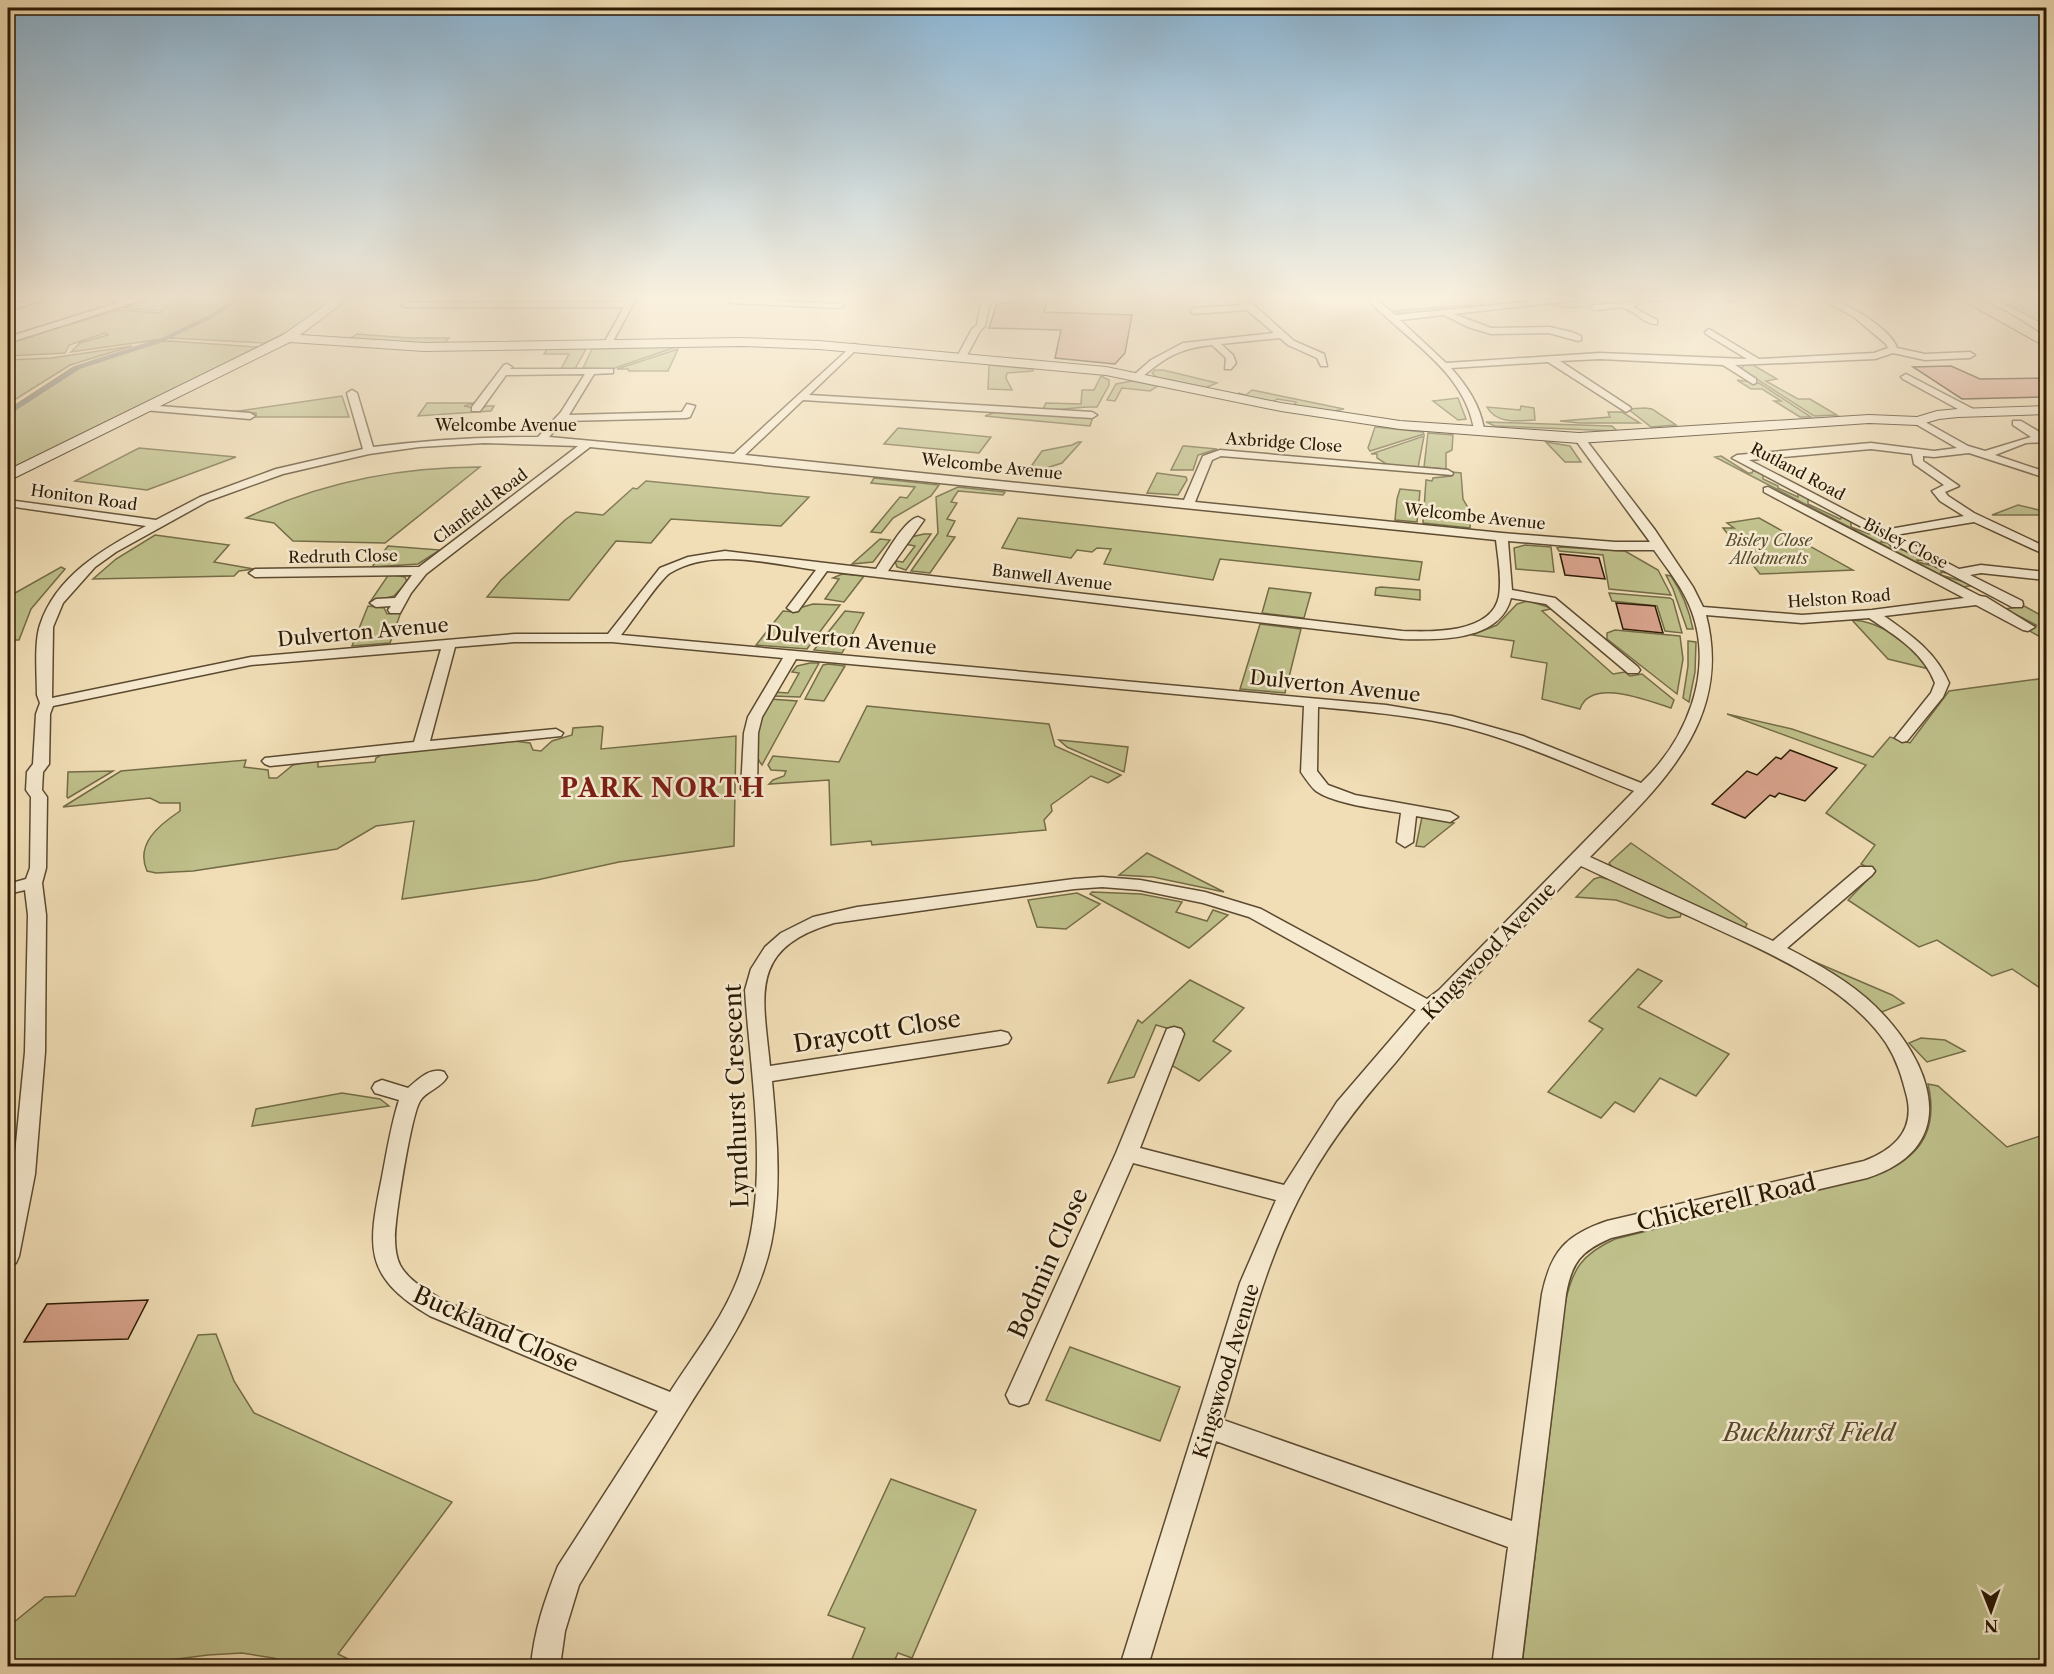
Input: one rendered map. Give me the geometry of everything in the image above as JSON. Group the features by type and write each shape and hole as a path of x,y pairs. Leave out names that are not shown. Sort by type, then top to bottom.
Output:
{"street":[{"path":"8,477 215,374"},
{"path":"466,405 478,407 502,374"},
{"path":"542,440 563,418 589,374"},
{"path":"738,456 826,374"},
{"path":"1124,374 1281,407 1363,420 1428,428 1479,429 1579,438 1869,419 1918,421 1971,412 2046,410"},
{"path":"1451,374 1465,392 1478,420 1479,429"},
{"path":"1573,374 1626,409"},
{"path":"1743,374 1753,381"},
{"path":"1906,377 1971,412"},
{"path":"352,393 369,451"},
{"path":"801,397 1075,411 1092,415"},
{"path":"563,418 686,416 690,406"},
{"path":"146,408 250,416"},
{"path":"1918,421 1969,450 2046,475"},
{"path":"2017,423 2045,440"},
{"name":"Kingswood Avenue","path":"1134,1666 1252,1283 1289,1196 1344,1108 1415,1027 1428,1008 1446,995 1633,803 1642,789 1658,776 1678,750 1704,692 1706,659 1699,611 1675,568 1657,546 1651,533 1579,438"},
{"name":"Welcombe Avenue","path":"8,1256 24,1174 34,1072 37,915 33,883 38,868 39,797 34,790 34,783 35,772 41,764 43,714 46,703 44,677 46,627 57,602 91,564 156,524 204,499 258,478 311,463 369,451 464,441 542,440 738,456 1502,537 1615,546 1657,546"},
{"path":"1985,455 2027,440 2045,440"},
{"name":"Clanfield Road","path":"376,603 397,606 422,571 588,443"},
{"name":"Rutland Road","path":"1969,450 1939,454 1875,446 1737,458 2018,604"},
{"name":"Axbridge Close","path":"1188,504 1207,458 1211,454 1230,452 1374,460 1448,473"},
{"path":"1917,452 1918,462 1953,486 1938,491 1938,494 1976,518 2046,551"},
{"name":"Bisley Close","path":"1768,490 1981,600 2028,627"},
{"name":"Honiton Road","path":"8,503 156,524"},
{"path":"1882,534 1976,518"},
{"path":"880,573 902,539 918,520"},
{"path":"1502,537 1506,593 1550,601 1632,670"},
{"name":"Banwell Avenue","path":"612,638 660,575 668,568 683,562 725,555 1402,635 1443,634 1475,627 1493,617 1501,608 1506,593"},
{"name":"Redruth Close","path":"273,562 259,573 422,571"},
{"path":"815,601 797,603 824,567"},
{"path":"1958,573 1981,569 2046,576"},
{"name":"Helston Road","path":"1699,611 1802,619 1872,614 1981,600"},
{"path":"1872,614 1923,651 1939,670 1942,683 1938,694 1902,738"},
{"name":"Dulverton Avenue","path":"46,703 251,661 531,637 612,638 1408,712 1485,728 1642,789"},
{"path":"420,746 449,644"},
{"path":"748,789 751,733 755,717 791,655"},
{"path":"1311,702 1309,772 1316,783 1337,796 1450,818"},
{"path":"270,761 556,733"},
{"path":"1405,842 1409,811"},
{"name":"Chickerell Road","path":"1507,1666 1557,1274 1570,1251 1590,1237 1627,1224 1867,1169 1886,1162 1905,1150 1914,1134 1920,1115 1916,1085 1908,1061 1891,1034 1858,1002 1776,948 1579,859"},
{"path":"1776,948 1866,871"},
{"name":"Lyndhurst Crescent","path":"546,1666 546,1645 554,1611 568,1576 739,1301 756,1257 763,1230 767,1196 767,1133 755,1013 755,980 769,952 795,932 818,921 834,918 1074,884 1102,882 1140,885 1205,898 1255,913 1428,1008"},
{"path":"8,889 33,883"},
{"name":"Bodmin Close","path":"1019,1395 1127,1152 1174,1034"},
{"name":"Draycott Close","path":"761,1075 1001,1038"},
{"path":"382,1088 411,1096 437,1077"},
{"name":"Buckland Close","path":"411,1096 402,1121 382,1245 392,1274 404,1289 438,1309 674,1406"},
{"path":"1127,1152 1289,1196"},
{"path":"1209,1427 1522,1538"}],"green space":[{"path":"8,374 56,374 8,404"},
{"path":"63,374 203,374 8,473 8,410"},
{"path":"989,374 1007,374 1006,378 1012,390 988,389"},
{"path":"1153,374 1180,374 1217,383 1205,388 1156,377"},
{"path":"1749,374 1769,374 1777,379 1766,381 1798,399 1810,399 1837,415 1814,416"},
{"path":"1101,376 1109,380 1109,385 1097,407 1043,409 1046,403 1081,404 1082,390 1094,390"},
{"path":"1737,380 1759,383 1811,417 1800,417 1774,401 1781,401 1762,389 1751,389"},
{"path":"1132,381 1158,386 1150,391 1122,388 1115,401 1107,400 1116,384"},
{"path":"1252,390 1344,409 1330,412 1294,406 1296,402 1277,399 1273,402 1242,396 1238,393 1246,395"},
{"path":"342,396 349,417 256,417 256,413 232,412"},
{"path":"1458,398 1466,419 1458,420 1433,401"},
{"path":"427,403 476,403 464,406 481,409 494,406 491,411 418,416"},
{"path":"1521,406 1534,408 1535,420 1502,419 1487,407 1520,410"},
{"path":"1628,409 1652,409 1676,425 1651,427"},
{"path":"998,411 1093,417 1090,426 985,416"},
{"path":"1608,412 1622,412 1640,423 1560,421 1610,417"},
{"path":"1486,422 1612,426 1617,431 1495,426"},
{"path":"1375,427 1423,432 1424,434 1370,451 1368,448"},
{"path":"898,428 991,437 979,453 884,444"},
{"path":"1428,433 1453,435 1452,450 1446,453 1446,469 1424,467"},
{"path":"1424,436 1418,468 1388,465 1377,458 1377,454 1371,454"},
{"path":"1081,442 1062,463 1025,475 1042,451"},
{"path":"1546,442 1570,446 1581,462 1565,462"},
{"path":"1183,446 1217,449 1198,455 1193,470 1171,470"},
{"path":"139,448 236,457 147,490 75,481"},
{"path":"1721,456 1748,473 1752,473 1753,470 1763,475 1763,479 1778,488 1798,497 1798,493 1808,498 1808,504 1840,519 1843,516 1851,521 1851,527 1869,534 1869,530 1891,542 1882,540 1881,542 1888,543 1892,548 1910,551 1928,561 1917,560 1918,562 1941,568 1952,574 1941,572 1941,575 1715,457"},
{"path":"480,467 385,543 293,541 274,523 246,518 302,495 360,479 420,470"},
{"path":"1452,472 1461,473 1463,499 1471,513 1470,528 1423,523 1426,480 1432,481 1433,478 1451,476"},
{"path":"1157,473 1186,477 1187,480 1178,495 1147,493"},
{"path":"874,478 939,485 931,496 893,518 881,533 871,532 900,497 907,498 915,487 871,483"},
{"path":"646,481 809,497 781,526 671,519 651,543 616,541 569,600 487,597 501,580 565,520 576,512 603,515 633,488 637,489"},
{"path":"958,487 1005,492 1003,495 958,491 951,502 957,503 947,519 955,521 947,536 955,537 930,573 911,571 938,533 936,497"},
{"path":"1400,489 1420,491 1417,522 1395,520"},
{"path":"2018,505 2043,511 2045,515 1992,515"},
{"path":"1018,518 1422,562 1419,580 1220,559 1213,580 1104,564 1111,549 1097,548 1092,552 1077,550 1071,558 1002,548"},
{"name":"Bisley Close Allotments","path":"1759,518 1853,570 1760,574 1723,528 1734,528 1727,523"},
{"path":"931,534 906,570 897,567 895,561 903,562 915,546 905,544 911,537"},
{"path":"155,535 229,545 214,562 254,569 239,571 234,576 93,579 116,559"},
{"path":"880,539 890,540 873,562 852,564"},
{"path":"1525,545 1551,547 1554,572 1516,569 1514,548"},
{"path":"388,546 440,550 418,564 372,567"},
{"path":"1557,548 1625,551 1658,570 1671,595 1609,589 1603,555 1559,551"},
{"path":"61,567 65,569 31,609 19,640 8,640 8,597"},
{"path":"389,574 405,577 407,582 394,596 370,602"},
{"path":"842,574 864,576 844,602 825,599 839,579 833,578"},
{"path":"1666,575 1671,576 1682,595 1693,629 1687,629"},
{"path":"1941,575 1975,585 1964,587"},
{"path":"1269,588 1311,593 1304,618 1262,613"},
{"path":"1376,588 1420,590 1420,600 1375,595"},
{"path":"1609,593 1670,598 1673,600 1682,633 1665,631 1657,606 1612,601"},
{"path":"1528,601 1548,607 1550,609 1542,611 1613,674 1625,672 1630,676 1642,674 1674,700 1671,708 1635,697 1608,693 1596,694 1586,699 1580,709 1542,699 1547,663 1511,657 1514,641 1472,635 1497,625 1517,604"},
{"path":"813,604 840,605 807,649 756,645 783,611 795,612 799,608"},
{"path":"368,606 384,608 387,614 401,612 390,643 352,646"},
{"path":"2024,606 2046,618 2046,640 2024,628 2036,625 2005,609"},
{"path":"845,611 864,613 842,653 814,650"},
{"path":"1852,620 1875,625 1895,636 1929,669 1888,659"},
{"path":"1260,624 1301,629 1285,693 1240,689"},
{"path":"1615,630 1680,636 1683,659 1677,694 1607,639 1607,633"},
{"path":"1688,641 1696,642 1695,672 1689,702 1683,698 1688,666"},
{"path":"819,663 800,697 772,696 774,692 788,693 799,673 792,672 797,666"},
{"path":"823,665 845,666 824,701 805,699"},
{"path":"2046,678 2046,992 2012,969 1992,976 1937,940 1919,947 1848,900 1875,872 1861,864 1875,845 1826,813 1866,765 1727,714 1792,729 1873,757 1890,737 1910,743 1949,691"},
{"path":"770,699 797,701 762,765 757,751 758,732"},
{"path":"867,706 1049,724 1055,746 1121,775 1108,783 1091,776 1051,805 1052,811 1044,820 1046,830 872,845 871,841 831,845 829,780 769,784 784,776 786,771 771,770 768,765 773,756 839,762"},
{"path":"603,727 601,749 736,736 734,846 619,862 537,880 402,899 414,821 376,826 337,849 193,871 156,873 147,871 144,852 157,829 180,811 180,803 160,803 150,798 63,807 121,771 246,760 244,767 268,770 269,778 277,778 293,765 314,760 318,761 318,767 375,762 376,758 383,754 514,741 530,743 533,750 541,751 552,741 572,735 573,728"},
{"path":"1059,740 1128,747 1124,772 1067,747"},
{"path":"113,771 68,798 67,797 68,772"},
{"path":"1422,817 1454,823 1424,847 1416,846"},
{"path":"1631,843 1747,924 1745,928 1613,868 1609,863"},
{"path":"1147,853 1224,892 1153,877 1119,875"},
{"path":"1600,877 1618,882 1682,912 1680,917 1668,918 1616,900 1576,897 1594,879"},
{"path":"1092,892 1141,894 1182,902 1176,912 1207,921 1213,910 1228,915 1189,948 1090,894"},
{"path":"1077,893 1100,904 1066,929 1037,927 1028,900"},
{"path":"1808,959 1892,995 1904,1003 1882,1012"},
{"path":"1638,969 1662,981 1638,1007 1729,1054 1696,1096 1660,1078 1634,1112 1615,1102 1601,1118 1548,1092 1603,1029 1589,1021"},
{"path":"1190,980 1244,1008 1213,1041 1231,1051 1199,1081 1171,1065 1184,1033 1156,1025 1134,1077 1108,1083 1138,1020 1142,1023"},
{"path":"1921,1038 1945,1040 1965,1051 1927,1062 1909,1043"},
{"name":"Buckhurst Field","path":"1928,1084 1938,1086 2007,1147 2046,1134 2046,1666 1522,1666 1565,1304 1571,1281 1580,1264 1594,1251 1615,1239 1884,1172 1909,1157 1924,1137 1931,1113"},
{"path":"342,1093 380,1099 389,1106 252,1126 256,1109"},
{"path":"216,1334 234,1381 254,1413 452,1502 338,1654 362,1666 304,1666 242,1653 124,1666 8,1666 8,1627 45,1597 75,1596 198,1335"},
{"path":"1070,1347 1180,1387 1160,1441 1046,1400"},
{"path":"891,1479 976,1510 912,1658 898,1653 892,1666 849,1666 865,1628 828,1615"}],"building":[{"path":"1924,374 1969,374 1980,379 2046,378 2046,397 1962,399"},
{"path":"1560,554 1599,558 1605,579 1565,575"},
{"path":"1616,603 1655,606 1663,633 1623,629"},
{"path":"1790,750 1837,768 1805,801 1779,793 1775,797 1770,795 1745,818 1712,804 1747,771 1757,775 1776,757 1781,759"},
{"path":"148,1300 128,1339 24,1342 47,1304"}],"waterway":[{"path":"8,413 68,374"}],"district":[{"name":"PARK NORTH","path":"663,788"}]}
